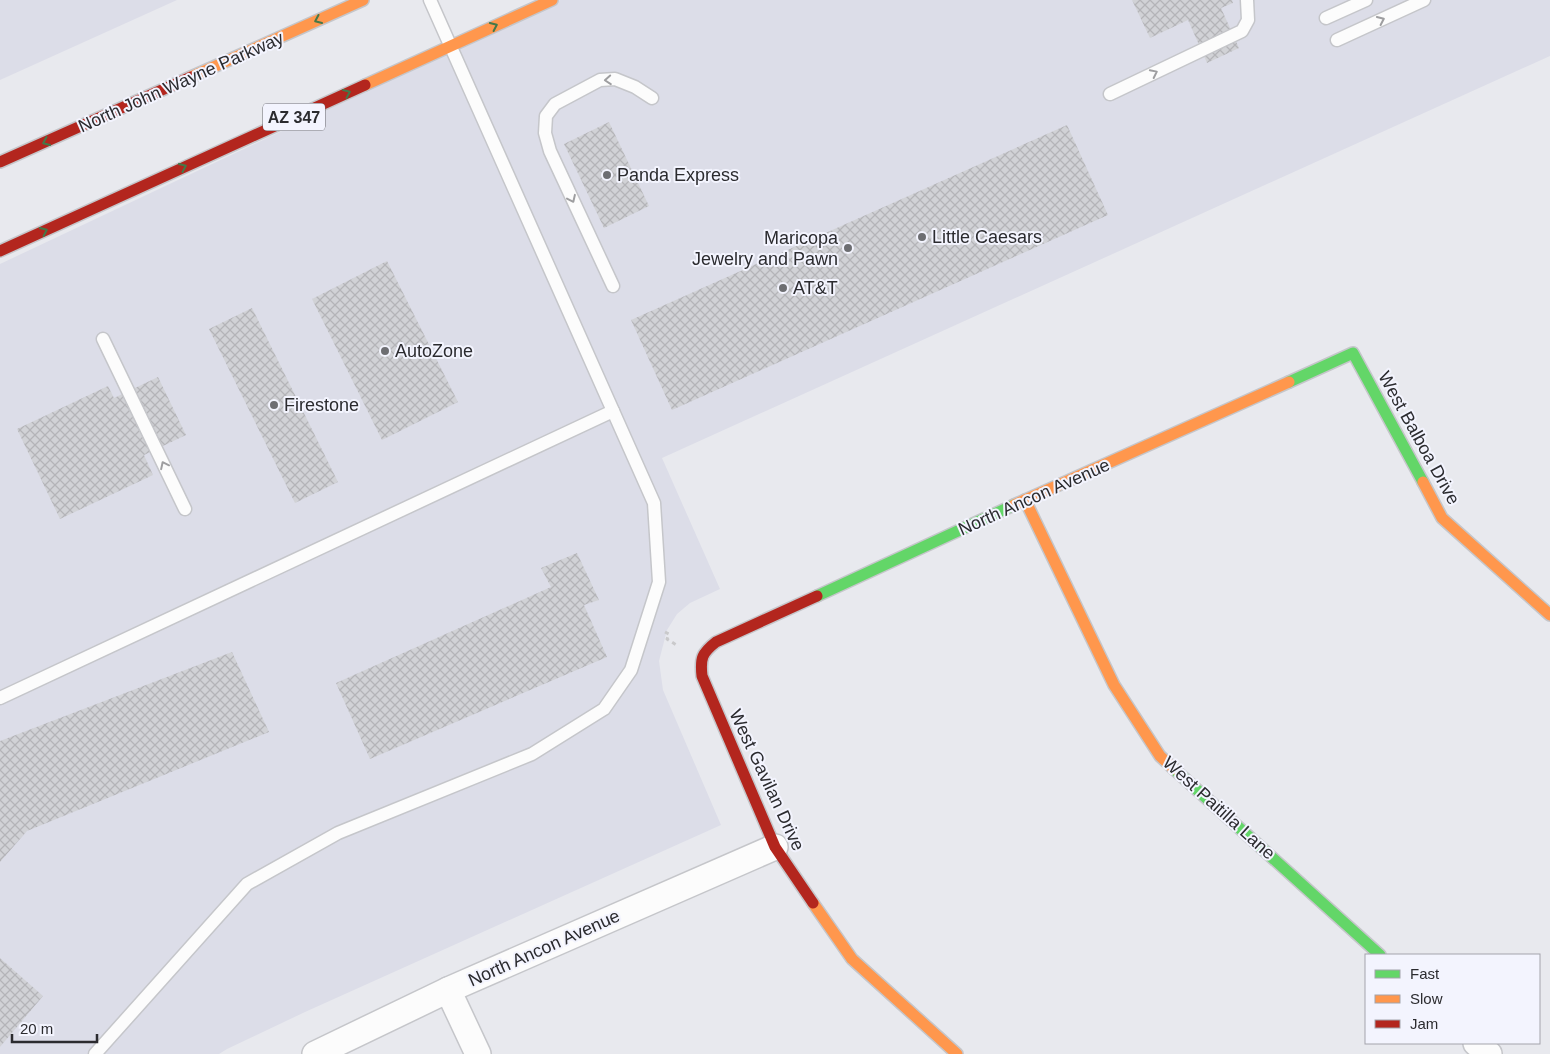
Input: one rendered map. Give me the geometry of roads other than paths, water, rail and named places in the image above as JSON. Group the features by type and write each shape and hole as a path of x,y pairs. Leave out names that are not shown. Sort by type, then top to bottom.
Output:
{"main road":[{"name":"North John Wayne Parkway","path":"0,162 362,0"},
{"name":"AZ 347","path":"0,251 552,0"},
{"name":"North Ancon Avenue","path":"700,661 704,651 716,642 1025,500 1353,353"},
{"name":"West Balboa Drive","path":"1353,353 1442,518 1550,615"},
{"name":"West Paitilla Lane","path":"1025,500 1114,685 1160,756 1379,954"},
{"name":"West Gavilan Drive","path":"700,661 702,676 775,847 852,960 957,1054"}],"street":[{"name":"North Ancon Avenue","path":"315,1054 448,990 775,847"},
{"path":"448,990 478,1054"},
{"path":"1477,1044 1489,1054"}],"lane":[{"path":"96,1054 247,884 338,833 532,754 604,709 631,670 659,582 654,503 430,0"},
{"path":"1110,94 1242,31 1248,20 1248,0"},
{"path":"1326,18 1366,0"},
{"path":"1337,40 1424,0"},
{"path":"613,286 550,151 545,133 546,116 555,104 600,80 615,79 635,87 652,98"},
{"path":"103,339 185,509"},
{"path":"0,698 613,410"}],"place":[{"name":"Panda Express","path":"607,175"},
{"name":"Little Caesars","path":"922,237"},
{"name":"Maricopa Jewelry and Pawn","path":"848,248"},
{"name":"AT&T","path":"783,288"},
{"name":"AutoZone","path":"385,351"},
{"name":"Firestone","path":"274,405"}]}
